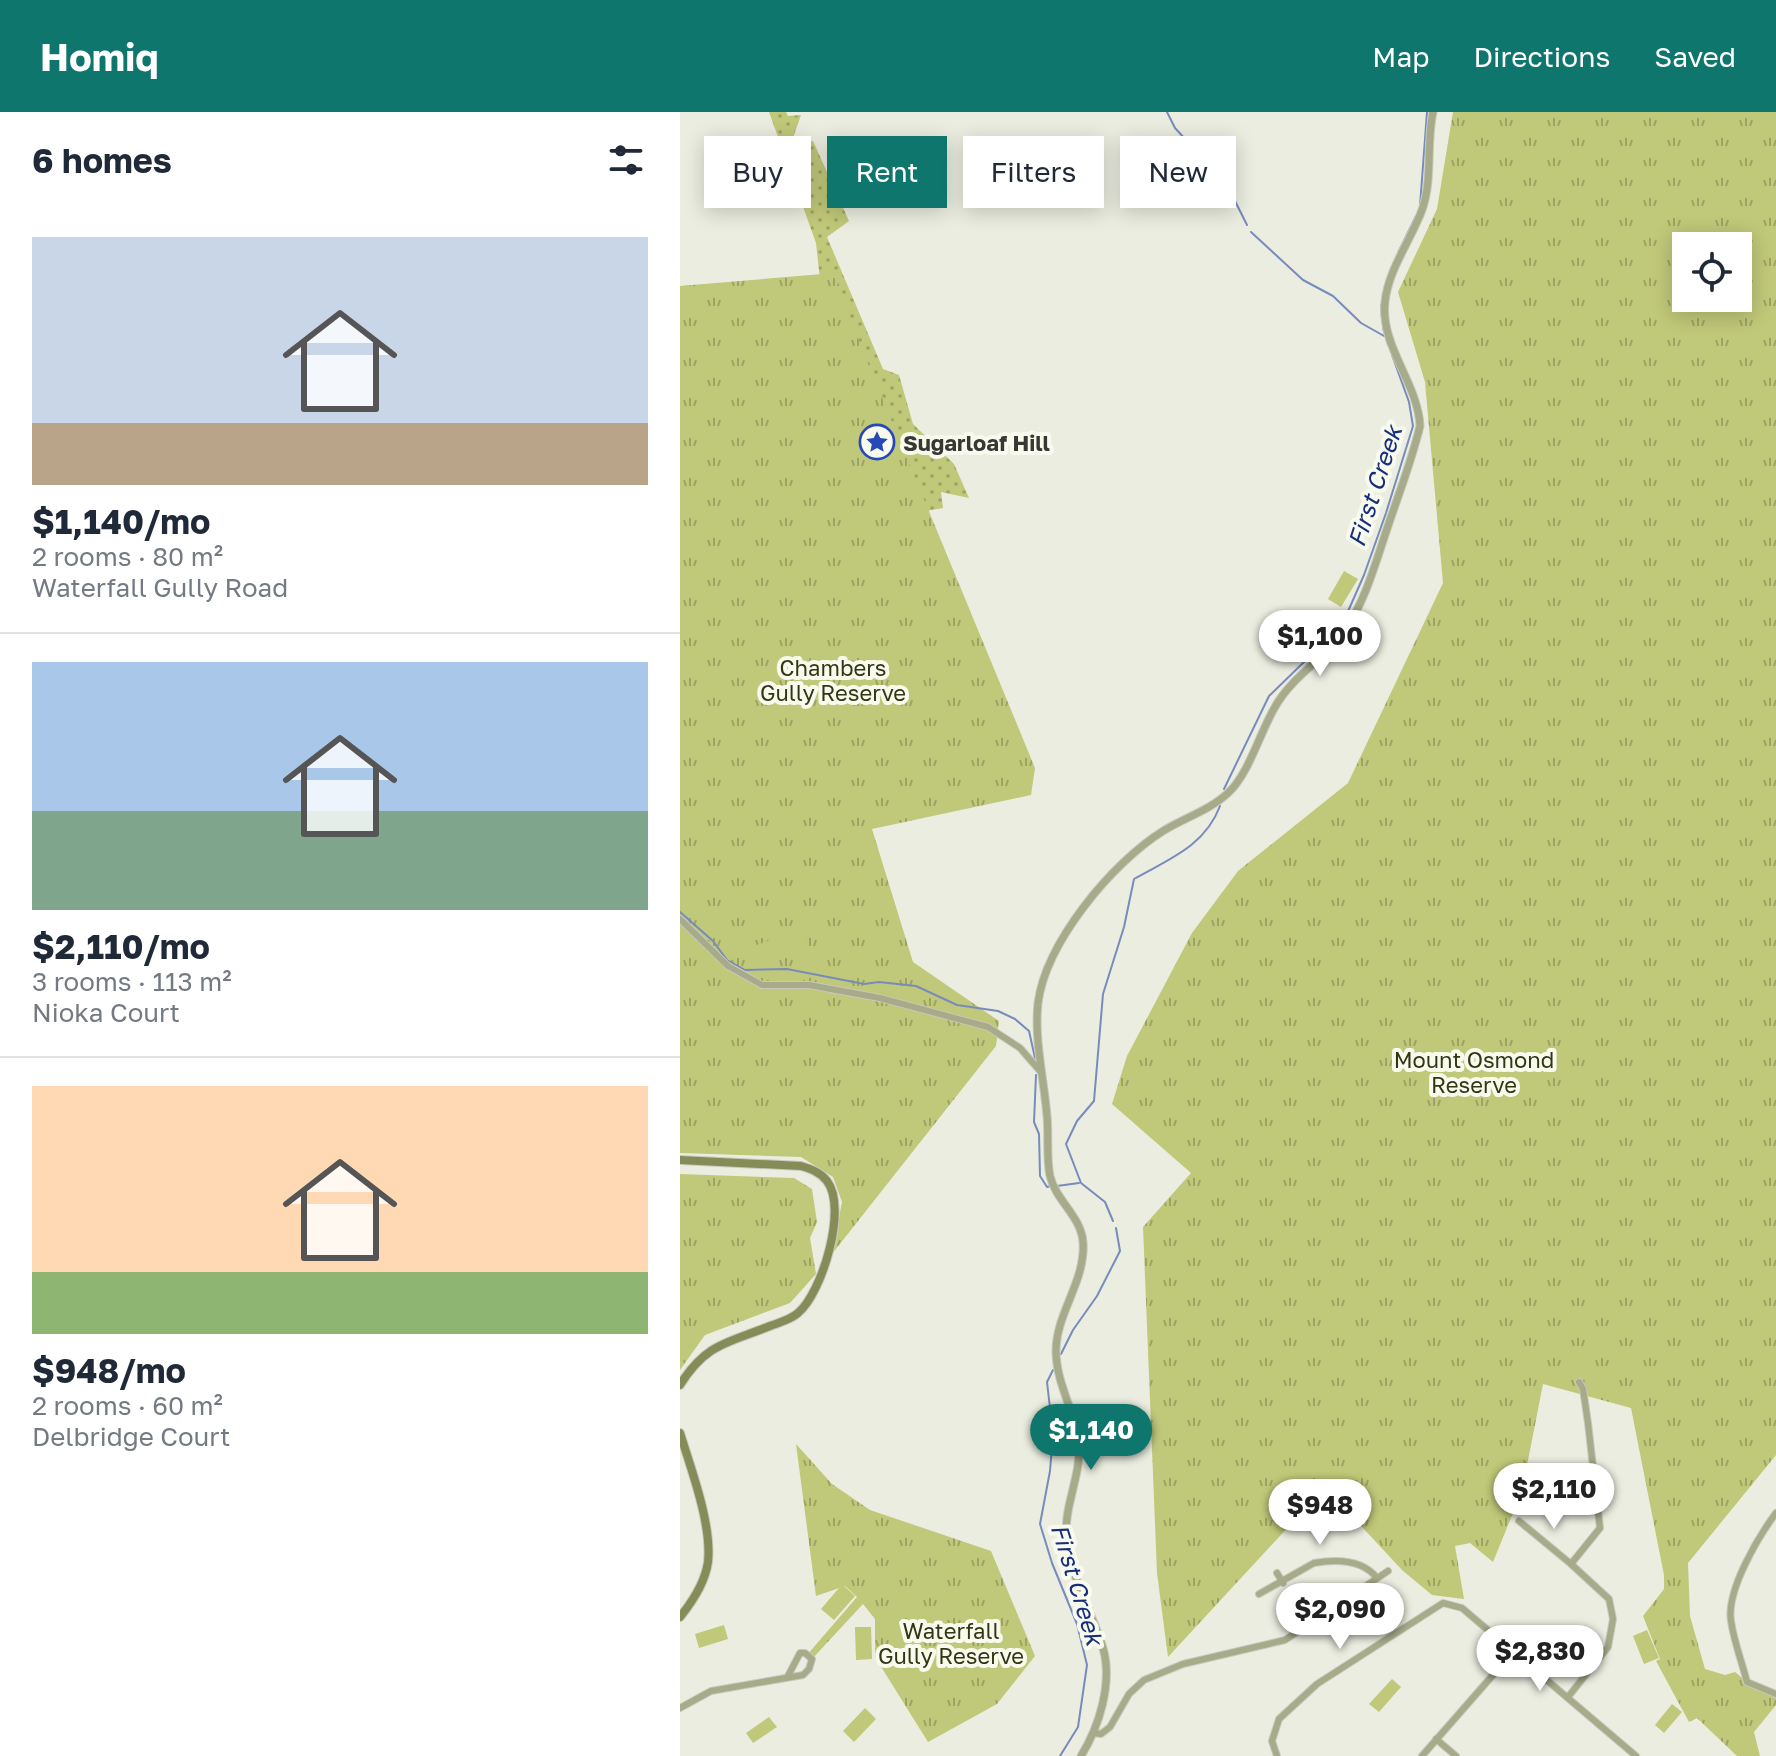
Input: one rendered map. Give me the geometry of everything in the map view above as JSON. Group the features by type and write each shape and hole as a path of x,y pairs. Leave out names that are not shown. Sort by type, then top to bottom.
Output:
{"main road":[{"path":"680,1160 801,1166 815,1170 827,1181 834,1199 828,1254 815,1292 806,1305 787,1320 706,1352 680,1385"},
{"path":"680,1433 700,1506 708,1550 704,1576 691,1603 680,1617"}],"street":[{"path":"1081,1756 1094,1733 1104,1693 1105,1660 1080,1591 1066,1537 1066,1520 1079,1456 1078,1442 1059,1376 1056,1350 1060,1327 1083,1261 1084,1245 1077,1221 1053,1182 1038,1027 1042,984 1080,913 1102,884 1132,854 1229,792 1236,784 1275,707 1294,679 1341,636 1371,576 1420,426 1417,403 1398,361 1387,326 1385,302 1391,280 1423,208 1433,112"},
{"path":"680,919 728,966 762,985 809,985 880,998 988,1027 1020,1048 1042,1073"},
{"path":"1571,1564 1600,1528 1588,1423 1583,1389 1579,1382"},
{"path":"1776,1513 1741,1575 1733,1595 1730,1619 1747,1682 1776,1694"},
{"path":"1519,1521 1609,1599 1613,1619 1608,1647 1568,1697"},
{"path":"1259,1594 1323,1561 1356,1562 1369,1568 1377,1578"},
{"path":"1094,1733 1101,1734 1110,1727 1129,1694 1144,1680 1183,1664 1285,1640 1388,1571"},
{"path":"1277,1573 1283,1583"},
{"path":"1277,1756 1272,1741 1279,1719 1317,1684 1443,1603 1462,1608 1636,1756"},
{"path":"1422,1756 1514,1651"},
{"path":"680,1708 711,1691 788,1676"},
{"path":"1436,1739 1456,1756"}],"green space":[{"path":"769,112 801,115 794,136 778,136"},
{"name":"Mount Osmond Reserve","path":"1453,112 1776,112 1776,1455 1688,1563 1690,1616 1705,1669 1725,1675 1735,1672 1747,1682 1776,1694 1776,1705 1754,1732 1760,1756 1737,1756 1697,1718 1689,1722 1656,1661 1660,1659 1643,1616 1664,1589 1664,1575 1631,1408 1543,1384 1522,1491 1493,1562 1470,1543 1455,1546 1464,1599 1432,1595 1402,1570 1337,1500 1316,1497 1168,1657 1157,1573 1143,1227 1191,1173 1112,1104 1127,1056 1192,933 1238,871 1348,783 1443,583 1425,382 1398,292 1437,209"},
{"path":"813,141 827,172 827,208 843,208 849,221 827,237 883,369 899,375 913,424 954,464 969,498 941,492 943,508 877,520 825,325 816,243 803,208 811,208"},
{"name":"Chambers Gully Reserve","path":"835,273 859,342 1035,768 1031,795 872,829 913,962 999,1021 996,1046 832,1254 842,1202 833,1177 801,1157 680,1153 680,286"},
{"path":"1344,571 1358,579 1341,607 1328,599"},
{"path":"801,929 808,948 750,967 740,951"},
{"path":"680,1174 794,1178 812,1189 817,1222 810,1238 816,1274 790,1303 705,1335 680,1370"},
{"name":"Waterfall Gully Reserve","path":"796,1444 832,1484 870,1510 991,1551 1035,1656 997,1704 928,1742 875,1657 875,1619 863,1604 812,1659 807,1655 857,1597 845,1586 816,1596"},
{"path":"844,1586 855,1596 834,1620 821,1609"},
{"path":"724,1625 728,1639 699,1648 695,1634"},
{"path":"855,1627 871,1627 872,1659 856,1660"},
{"path":"1647,1630 1659,1658 1644,1664 1633,1636"},
{"path":"1392,1679 1401,1687 1379,1712 1369,1704"},
{"path":"1672,1704 1682,1712 1664,1733 1655,1725"},
{"path":"865,1708 876,1719 854,1742 843,1731"},
{"path":"769,1717 777,1727 753,1743 746,1733"}],"waterway":[{"path":"1167,112 1175,128 1227,185 1247,225"},
{"name":"First Creek","path":"1420,206 1427,112"},
{"name":"First Creek","path":"1398,253 1416,216"},
{"path":"1251,232 1303,280 1333,296 1361,323 1384,336"},
{"name":"First Creek","path":"1381,305 1382,318"},
{"name":"First Creek","path":"1383,328 1388,345"},
{"name":"First Creek","path":"1224,789 1269,696 1342,625 1364,575 1413,426 1409,402 1392,355"},
{"name":"First Creek","path":"1113,1221 1105,1202 1081,1183 1066,1144 1077,1121 1094,1101 1103,994 1124,927 1134,879 1173,858 1195,841 1213,820 1220,806"},
{"path":"680,912 713,941 727,960 745,970 787,969 864,984 879,982 916,986 957,1005 998,1011 1015,1019 1029,1031 1035,1058"},
{"path":"1036,1075 1034,1122 1039,1134 1040,1176 1047,1187 1051,1186"},
{"path":"1057,1186 1079,1183"},
{"name":"First Creek","path":"1061,1354 1073,1330 1097,1296 1120,1251 1116,1228"},
{"name":"First Creek","path":"1053,1370 1047,1382 1053,1434 1050,1471 1040,1524 1077,1624 1087,1665 1078,1727 1060,1756"}],"place":[{"name":"Sugarloaf Hill","path":"877,442"}]}
